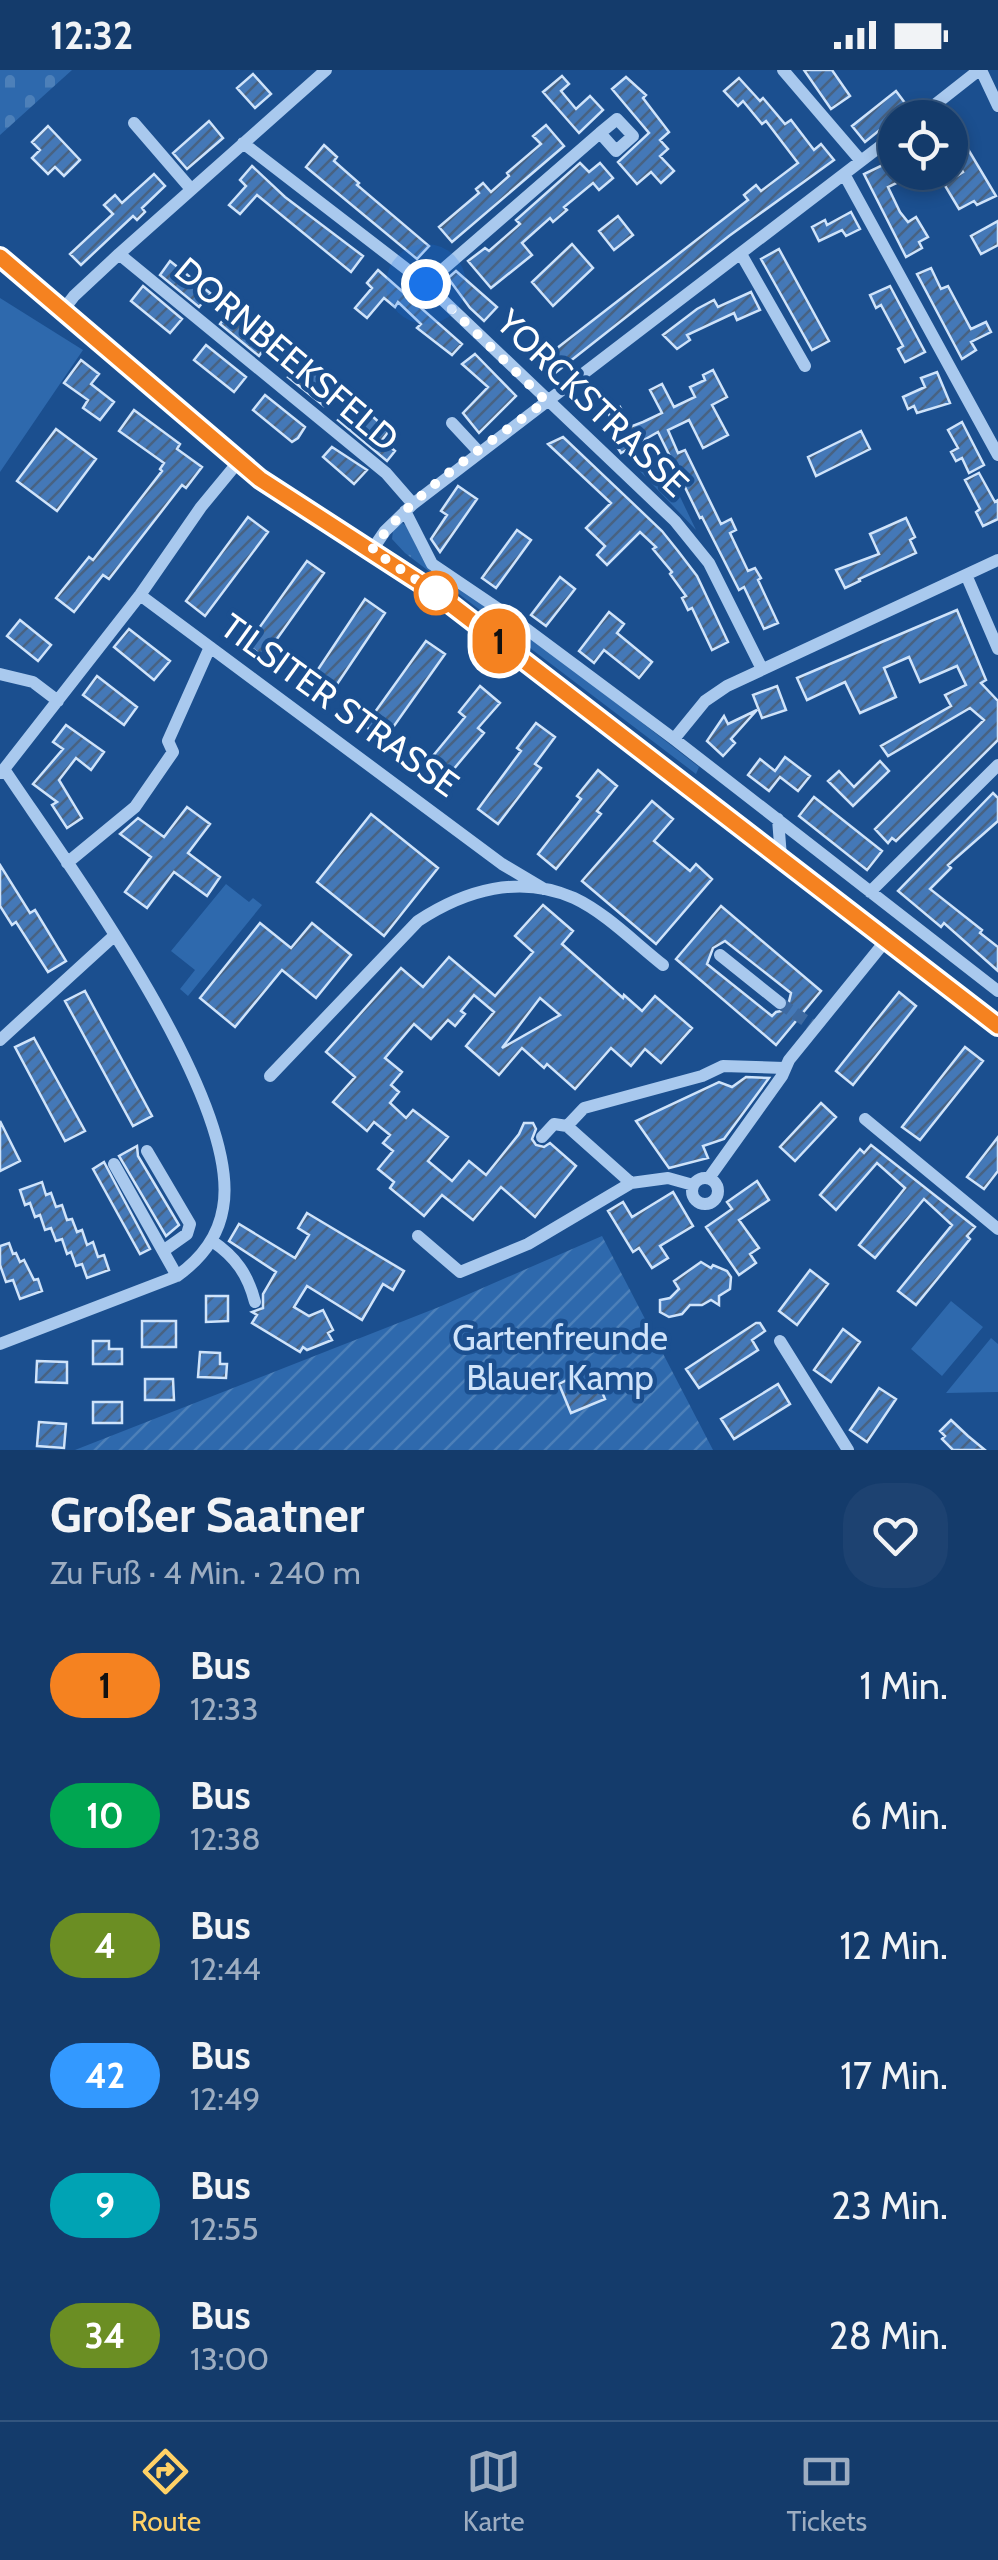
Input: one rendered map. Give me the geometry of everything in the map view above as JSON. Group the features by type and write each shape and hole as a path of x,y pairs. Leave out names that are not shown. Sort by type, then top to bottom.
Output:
{"main road":[{"path":"1,256 239,461 288,498 436,593 998,1026"}],"street":[{"path":"64,310 119,254 326,70"},
{"path":"783,70 861,161"},
{"path":"941,100 980,70 998,106"},
{"path":"134,123 191,190"},
{"path":"426,284 600,134"},
{"name":"YORCKSTRASSE","path":"243,143 426,284 675,521 710,563 762,670"},
{"path":"372,550 409,507 878,148"},
{"path":"844,174 998,455"},
{"name":"DORNBEEKSFELD","path":"119,254 386,474 409,507 432,564 674,739 998,991"},
{"path":"741,254 805,366"},
{"path":"452,423 479,452"},
{"path":"0,1344 177,1276 196,1262 212,1241 223,1210 225,1188 208,1113 166,1020 114,935 2,771 239,461"},
{"path":"674,739 705,701 728,686 998,560"},
{"path":"967,577 998,649"},
{"name":"TILSITER STRASSE","path":"140,595 502,864 544,889 576,899 663,964"},
{"path":"66,863 136,807 173,752 168,740 210,647"},
{"path":"0,674 33,682 58,701"},
{"path":"870,892 998,765"},
{"path":"778,819 780,857"},
{"path":"270,1076 418,921 437,908 485,888 544,889"},
{"path":"0,1040 114,935"},
{"path":"709,1178 784,1068 887,939"},
{"path":"720,955 780,1003"},
{"path":"567,1126 584,1108 702,1076 723,1066 784,1068"},
{"path":"865,1119 998,1229"},
{"path":"542,1136 554,1124 567,1126 631,1183"},
{"path":"147,1151 190,1224 187,1234 163,1251"},
{"path":"114,1164 177,1276"},
{"path":"418,1236 460,1272 528,1244 631,1183 668,1178 693,1185"},
{"path":"709,1178 719,1191 710,1204 697,1202 692,1194 693,1185 709,1178"},
{"path":"212,1241 232,1254 250,1283 255,1302"},
{"path":"780,1341 848,1450"}],"green space":[{"path":"0,70 72,70 0,135"},
{"path":"0,298 83,350 0,472"},
{"path":"658,451 696,530 634,465"},
{"path":"402,523 417,548 699,767 696,774 405,553 392,539 393,531"},
{"path":"226,884 249,902 253,898 262,905 188,996 180,989 195,970 171,951"},
{"name":"Gartenfreunde Blauer Kamp","path":"602,1236 713,1450 75,1450 439,1307"},
{"path":"951,1301 983,1327 942,1376 911,1349"},
{"path":"991,1338 998,1344 998,1392 946,1393"}],"building":[{"path":"804,70 832,70 850,96 831,109"},
{"path":"253,74 271,94 255,108 237,88"},
{"path":"562,76 569,84 561,91 576,109 590,96 603,110 579,133 543,92"},
{"path":"626,77 646,95 643,98 669,132 660,140 668,149 660,156 674,171 661,183 651,172 637,184 618,162 649,133 612,89"},
{"path":"739,78 785,124 791,120 814,150 821,144 834,160 729,236 550,377 538,364 748,200 744,195 756,185 761,191 798,163 766,121 762,124 743,101 738,106 724,91"},
{"path":"896,91 903,100 885,100"},
{"path":"878,105 878,131 865,142 852,126"},
{"path":"209,121 223,138 187,169 173,153"},
{"path":"546,125 564,146 452,242 439,227 479,193 476,189 483,183 491,192 509,176 507,173 541,144 533,136"},
{"path":"48,126 80,160 64,176 55,167 48,174 32,158 40,150 32,142"},
{"path":"324,145 357,185 429,246 417,259 306,167"},
{"path":"968,149 996,196 959,209 948,190 968,190"},
{"path":"580,163 589,172 600,163 613,178 599,190 593,183 564,207 567,210 553,222 550,218 522,243 532,255 491,288 468,261 485,248 489,251 520,224 516,220"},
{"path":"252,166 285,197 363,256 351,272 257,195 240,214 229,205 246,186 240,180"},
{"path":"878,167 878,190 889,190 908,222 916,217 928,237 919,242 922,248 906,257 864,174"},
{"path":"154,174 165,186 142,208 145,212 137,220 133,216 81,265 70,254 113,214 104,205 115,195 122,203"},
{"path":"851,212 860,229 846,236 842,230 819,241 812,227 825,220 827,225"},
{"path":"618,216 633,235 614,250 599,231"},
{"path":"998,221 998,245 981,254 971,236"},
{"path":"572,244 593,268 553,306 532,282"},
{"path":"779,249 829,341 812,350 761,259"},
{"path":"170,261 210,293 199,307 160,275"},
{"path":"931,268 941,289 948,286 971,329 986,322 991,332 971,342 976,350 962,359 917,274"},
{"path":"378,270 462,344 452,355 417,328 421,324 398,302 395,307 384,298 367,318 355,308 372,288 367,283"},
{"path":"456,271 497,307 484,321 448,278"},
{"path":"143,286 182,319 170,333 131,301"},
{"path":"890,286 925,352 905,362 898,349 903,346 881,305 876,308 870,295"},
{"path":"751,292 760,310 737,320 734,313 687,335 690,340 677,349 663,335 714,300 718,307"},
{"path":"231,309 270,341 259,356 220,324"},
{"path":"206,345 246,377 234,392 194,360"},
{"path":"475,354 516,396 479,433 463,413 488,387 462,364"},
{"path":"81,360 99,374 91,384 114,402 100,420 83,408 88,400 64,383"},
{"path":"298,364 312,375 315,371 326,379 322,383 334,394 324,406 288,377"},
{"path":"713,370 727,397 712,405 728,435 703,448 689,420 668,430 678,453 685,450 721,524 731,519 736,530 730,533 748,571 755,568 761,578 758,580 778,623 764,629 744,587 739,590 700,518 658,432 621,453 613,440 621,436 608,413 620,407 630,427 643,422 662,413 650,390 662,384 674,407 695,397 690,387 705,380 703,375"},
{"path":"937,372 950,403 917,413 914,406 908,409 903,397 925,387 921,378"},
{"path":"265,395 305,427 292,442 253,410"},
{"path":"355,401 389,431 382,440 395,451 387,461 338,420"},
{"path":"134,410 180,444 177,449 202,467 186,488 182,485 109,579 103,575 74,612 56,598 89,557 93,560 162,471 164,463 119,431"},
{"path":"962,422 984,465 969,473 962,458 956,461 951,452 958,448 948,430"},
{"path":"56,429 96,459 57,511 17,481"},
{"path":"861,431 870,449 816,476 808,457"},
{"path":"563,437 662,531 697,576 728,642 712,650 692,608 688,610 682,598 686,596 672,572 653,549 656,547 640,532 607,565 597,555 605,546 586,528 611,503 548,444"},
{"path":"332,447 367,470 354,484 323,457"},
{"path":"979,473 995,502 998,500 998,519 983,526 976,512 980,509 965,480"},
{"path":"458,486 477,499 440,552 431,539 447,515 441,511"},
{"path":"248,517 268,532 205,616 186,601"},
{"path":"906,518 915,537 910,540 916,553 845,588 836,570 879,554 870,534"},
{"path":"517,530 531,540 496,588 482,578"},
{"path":"307,561 324,573 264,657 247,645"},
{"path":"560,577 575,589 546,626 531,615"},
{"path":"365,599 385,613 327,699 307,686"},
{"path":"957,610 986,680 981,683 998,701 998,740 896,841 892,838 888,843 875,829 984,720 970,708 888,756 881,746 951,706 945,695 966,685 957,666 920,682 909,657 884,668 896,697 860,713 845,682 807,700 797,678"},
{"path":"609,612 624,624 617,633 652,662 639,678 604,650 594,663 579,651"},
{"path":"20,620 51,645 38,661 7,636"},
{"path":"129,629 170,661 154,680 114,647"},
{"path":"426,641 445,654 384,740 365,726"},
{"path":"97,676 137,707 124,725 83,695"},
{"path":"480,686 500,703 478,728 484,733 442,783 423,768 465,717 459,712"},
{"path":"777,686 786,710 762,718 753,695"},
{"path":"757,710 731,739 735,743 723,756 707,741 724,716 728,724"},
{"path":"536,723 555,737 535,764 541,768 498,824 478,809 521,751 517,748"},
{"path":"66,725 104,752 91,770 76,758 59,780 82,818 67,828 52,805 57,802 33,784 63,749 53,742"},
{"path":"785,757 810,776 798,791 780,777 769,791 748,775 760,759 775,771"},
{"path":"880,761 889,771 853,806 828,781 839,771 854,787"},
{"path":"598,770 617,786 597,811 601,814 556,869 538,854 581,799 577,796"},
{"path":"993,793 998,798 998,821 948,865 951,868 930,889 998,947 998,971 944,923 941,927 898,891"},
{"path":"814,797 882,851 867,870 799,816"},
{"path":"652,801 673,819 654,841 690,871 696,864 712,879 656,944 582,881"},
{"path":"187,807 210,824 188,853 220,877 207,896 174,872 147,908 125,892 151,857 120,834 138,818 164,837"},
{"path":"371,814 438,868 384,936 317,882"},
{"path":"0,865 30,913 35,910 66,961 48,972 16,922 12,925 0,906"},
{"path":"543,905 573,931 562,944 623,998 624,995 642,1011 655,996 692,1028 661,1063 645,1049 631,1066 611,1048 575,1089 522,1048 499,1075 466,1046 494,1012 474,995 455,1026 448,1020 431,1039 414,1024 385,1058 402,1072 391,1085 399,1092 390,1103 406,1118 413,1110 448,1137 428,1161 452,1181 469,1161 486,1175 524,1123 533,1123 536,1129 532,1139 536,1145 544,1147 550,1143 576,1166 535,1217 501,1187 473,1220 442,1195 424,1216 390,1188 394,1182 378,1169 393,1151 383,1143 390,1135 374,1122 367,1131 333,1102 355,1077 326,1052 401,968 423,987 449,957 495,996 533,952 515,936","holes":["540,998 560,1015 502,1048"]},
{"path":"721,906 821,991 776,1045 676,959","holes":["725,941 791,993 787,1010 772,1016 707,964 713,948"]},
{"path":"260,923 291,948 312,923 351,955 316,998 282,970 235,1027 200,998"},
{"path":"85,991 152,1116 133,1126 65,1001"},
{"path":"899,992 916,1006 853,1085 836,1071"},
{"path":"34,1038 85,1131 65,1141 15,1047"},
{"path":"965,1047 983,1061 920,1140 902,1127"},
{"path":"746,1077 769,1078 724,1139 703,1146 708,1158 669,1168 636,1121 719,1082 732,1087"},
{"path":"821,1103 836,1117 795,1161 780,1147"},
{"path":"0,1121 20,1161 0,1171"},
{"path":"998,1137 998,1171 984,1189 967,1177"},
{"path":"871,1145 975,1227 967,1236 970,1239 916,1305 898,1291 952,1225 924,1199 875,1258 859,1245 905,1188 877,1163 836,1210 820,1195 860,1149 864,1153"},
{"path":"137,1146 138,1156 179,1225 166,1236 119,1156"},
{"path":"104,1162 150,1249 140,1254 93,1169"},
{"path":"757,1181 769,1200 739,1220 759,1248 750,1254 756,1263 739,1275 706,1227 732,1209 727,1202"},
{"path":"42,1182 56,1207 62,1205 67,1220 72,1219 77,1232 82,1230 87,1245 93,1242 98,1257 104,1255 109,1270 87,1278 82,1264 76,1266 71,1252 67,1254 62,1239 56,1241 51,1228 45,1230 40,1215 35,1217 30,1203 25,1205 20,1190"},
{"path":"673,1192 693,1226 660,1246 668,1258 652,1268 639,1248 633,1252 608,1211 623,1202 632,1217"},
{"path":"307,1213 404,1271 393,1290 383,1284 362,1320 307,1286 294,1307 309,1316 323,1310 333,1330 328,1333 332,1340 307,1350 303,1347 300,1352 252,1323 257,1315 252,1312 263,1308 263,1294 276,1272 229,1241 239,1224 295,1258 309,1235 298,1228"},
{"path":"9,1243 13,1254 20,1262 24,1260 34,1280 38,1279 42,1291 20,1299 13,1280 6,1282 0,1265 0,1246"},
{"path":"701,1262 727,1271 731,1277 730,1289 719,1296 719,1305 711,1300 690,1305 682,1314 669,1317 660,1312 660,1300 670,1298 679,1289 674,1281"},
{"path":"810,1270 828,1284 797,1325 779,1311"},
{"path":"206,1296 228,1296 228,1321 206,1322"},
{"path":"142,1321 176,1321 176,1347 142,1347"},
{"path":"756,1323 765,1331 752,1340 758,1350 699,1388 686,1369"},
{"path":"843,1329 860,1342 831,1382 814,1370"},
{"path":"93,1341 109,1341 109,1349 122,1349 122,1364 93,1364"},
{"path":"200,1352 220,1353 220,1364 227,1364 226,1378 198,1377"},
{"path":"37,1361 67,1362 67,1383 36,1382"},
{"path":"145,1379 173,1379 174,1400 145,1400"},
{"path":"569,1379 573,1390 597,1380 605,1399 571,1413 559,1384"},
{"path":"778,1384 790,1404 734,1439 721,1419"},
{"path":"879,1388 896,1399 867,1442 850,1430"},
{"path":"93,1402 122,1402 122,1423 93,1423"},
{"path":"951,1420 985,1450 953,1450 940,1431"},
{"path":"39,1422 66,1424 64,1448 37,1446"}],"tunnel":[{"path":"780,1003 816,1028"}],"bus line":[{"name":"1","path":"0,257 260,479 436,593 998,1026"}],"route":[{"path":"426,284 546,401 413,504 372,550 436,593"}]}
